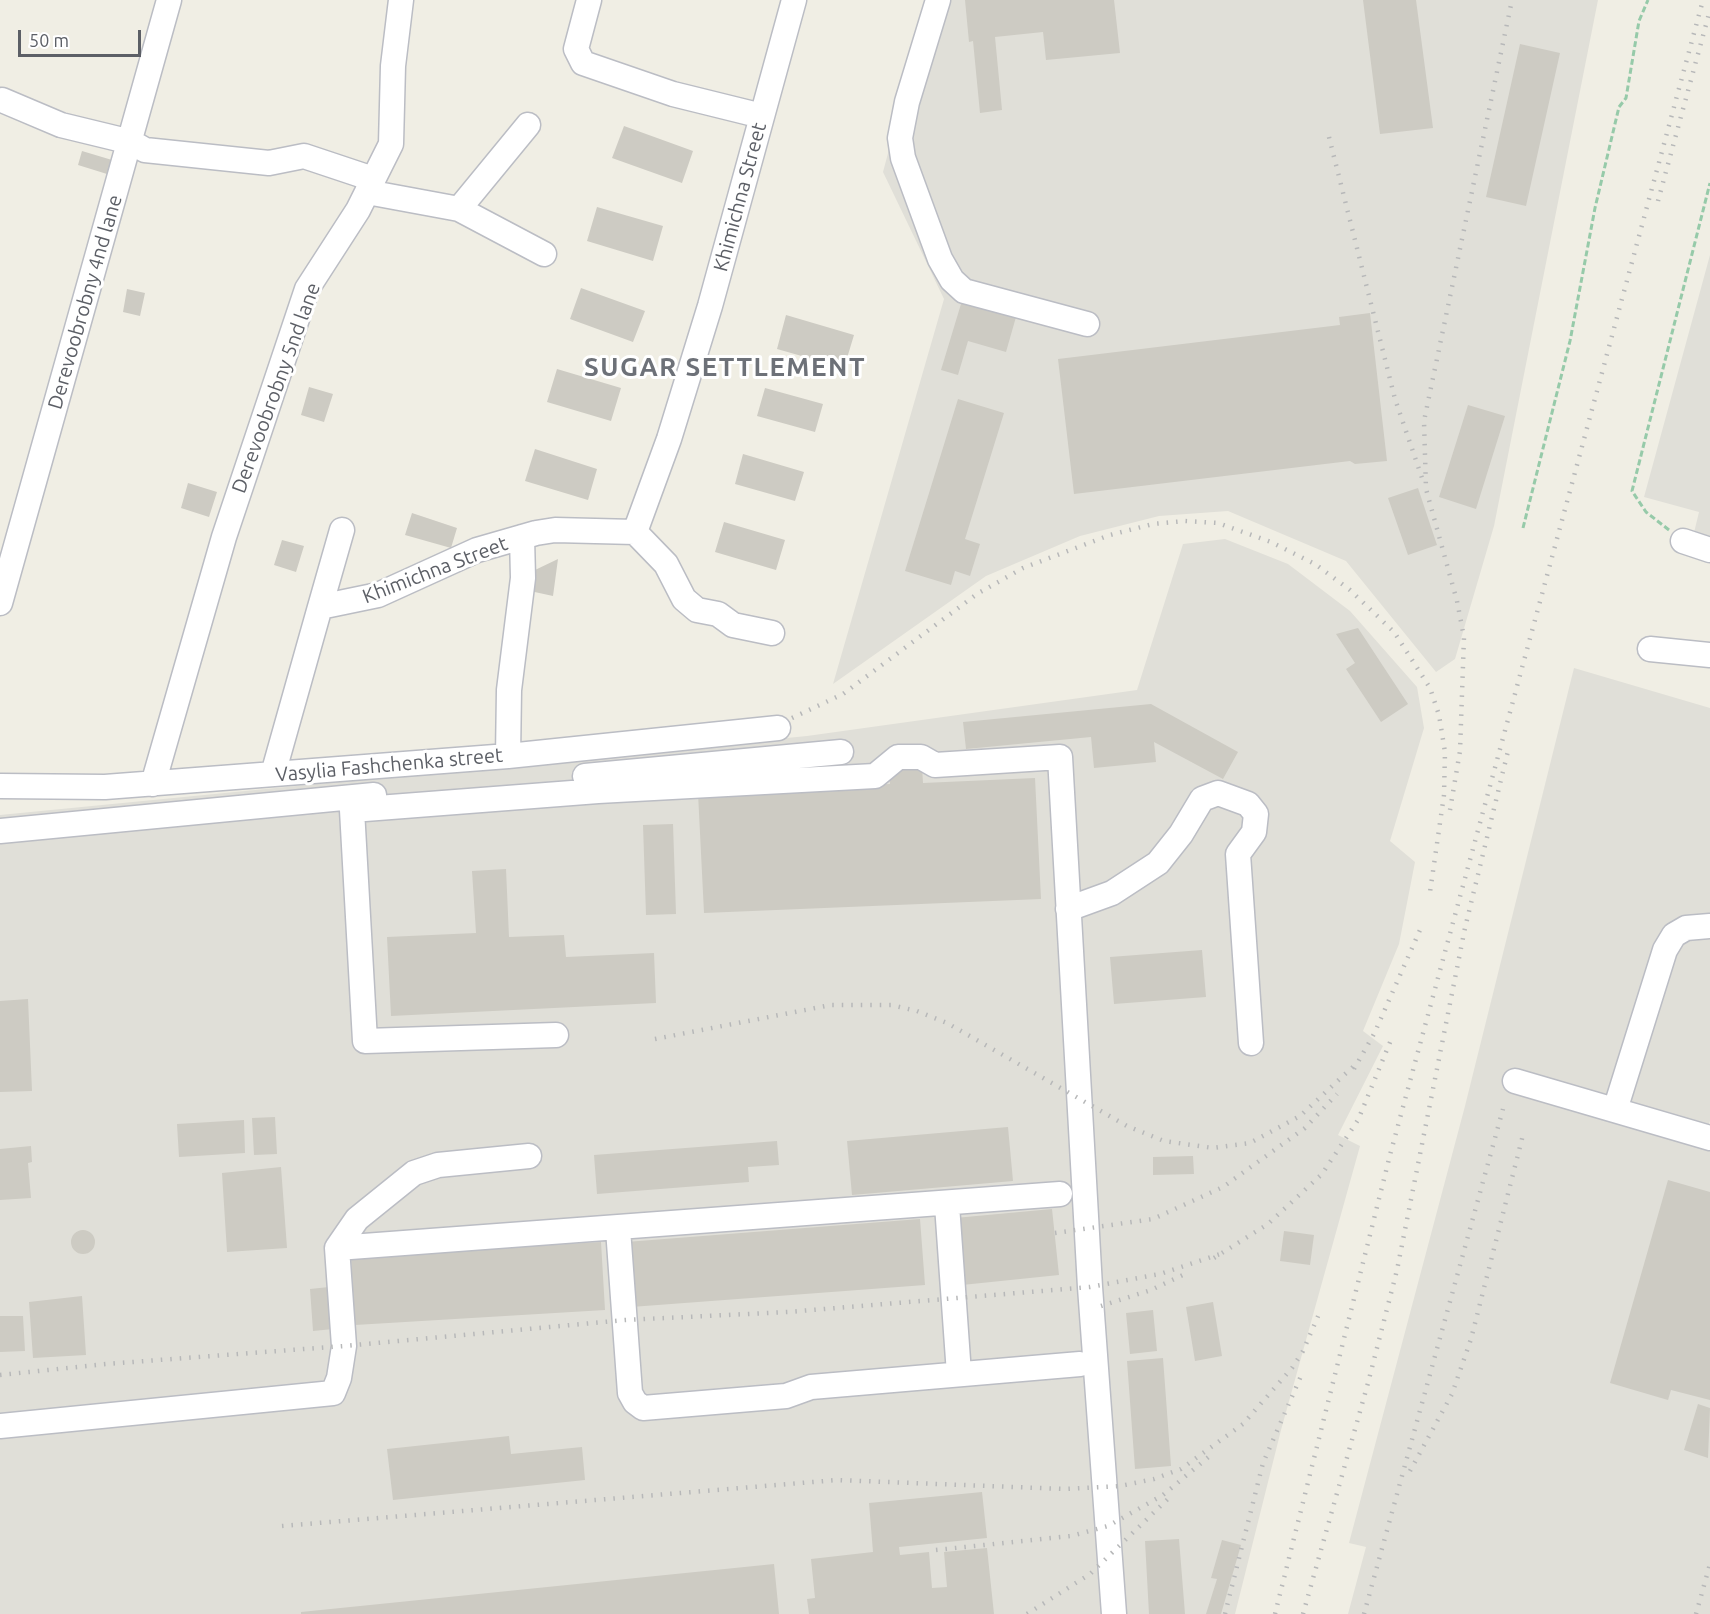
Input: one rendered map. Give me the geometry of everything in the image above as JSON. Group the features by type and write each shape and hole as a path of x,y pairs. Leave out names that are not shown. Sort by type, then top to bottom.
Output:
{"street":[{"name":"Derevoobrobny 4nd lane","path":"0,603 169,0"},
{"name":"Derevoobrobny 5nd lane","path":"153,784 224,537 307,289 370,186 391,144 393,66 400,0"},
{"path":"589,0 576,49 583,63 673,93 762,116"},
{"name":"Khimichna Street","path":"320,608 378,595 477,550 522,537 555,530 635,532 669,439 710,306 794,0"},
{"path":"938,0 907,102 900,138 903,158 940,259 952,279 964,291 1087,324"},
{"path":"1,102 62,125 131,142 145,150 269,163 304,156 370,186 459,210 544,254"},
{"path":"459,210 528,125"},
{"path":"273,774 342,530"},
{"path":"635,532 666,564 684,599 697,610 718,614 733,625 772,633"},
{"path":"508,756 509,690 523,578 522,537"},
{"path":"1683,541 1710,550"},
{"path":"1650,649 1710,655"},
{"name":"Vasylia Fashchenka street","path":"0,786 105,787 153,784 508,756 778,728"},
{"path":"0,831 842,752"},
{"path":"556,1035 365,1041 352,810 598,791 875,776 898,757 921,757 935,765 1060,757 1092,1311 1114,1614"},
{"path":"1068,909 1112,893 1158,863 1181,834 1202,799 1218,792 1248,804 1256,814 1254,832 1238,854 1251,1043"},
{"path":"1615,1110 1665,950 1674,935 1686,928 1710,926"},
{"path":"1515,1081 1710,1138"},
{"path":"0,1426 333,1392 339,1378 344,1346 338,1248 357,1219 414,1173 438,1165 529,1156"},
{"path":"338,1248 947,1205 1060,1194"},
{"path":"947,1205 959,1374"},
{"path":"618,1229 630,1393 635,1402 643,1408 786,1396 811,1386 1080,1364"}],"path":[{"path":"1523,528 1570,341 1595,208 1619,107 1626,98 1639,21 1648,0"},
{"path":"1683,541 1646,512 1632,491 1710,183"}],"shaded area":[{"path":"929,0 1598,0 1494,526 1455,659 1436,672 1346,561 1228,511 1159,516 1080,536 986,576 833,684 944,299 883,172"},
{"path":"1710,255 1710,546 1692,541 1699,512 1644,497"},
{"path":"1225,539 1288,564 1350,611 1417,687 1424,728 1390,841 1415,862 1399,944 1363,1031 1383,1046 1338,1135 1360,1146 1281,1430 1235,1614 0,1614 0,815 807,736 1137,690 1183,544"},
{"path":"1574,668 1710,708 1710,1121 1701,1146 1710,1149 1710,1614 1348,1614 1366,1547 1349,1543 1465,1106"}],"building":[{"path":"965,0 1114,0 1120,53 1046,60 1043,32 995,37 1002,110 980,113 973,41 969,42"},
{"path":"1363,0 1416,0 1433,128 1380,134"},
{"path":"1520,44 1560,53 1526,206 1486,197"},
{"path":"624,126 693,151 682,183 612,158"},
{"path":"82,151 112,160 107,174 78,165"},
{"path":"597,207 663,226 653,261 587,241"},
{"path":"581,288 645,311 633,342 570,319"},
{"path":"127,289 145,293 140,316 123,312"},
{"path":"964,294 1018,310 1006,352 968,341 958,375 941,370"},
{"path":"1370,313 1387,461 1355,464 1350,461 1074,494 1058,359 1340,325 1339,317"},
{"path":"786,315 854,335 844,368 777,349"},
{"path":"557,369 621,388 611,421 547,402"},
{"path":"309,387 333,394 324,422 301,415"},
{"path":"765,388 823,404 815,432 757,416"},
{"path":"958,399 1004,413 965,539 980,544 970,576 955,571 951,585 905,571"},
{"path":"1468,405 1505,416 1476,509 1439,497"},
{"path":"535,449 597,469 588,500 525,481"},
{"path":"743,454 804,472 795,501 735,484"},
{"path":"188,483 217,492 209,517 181,508"},
{"path":"1418,488 1437,545 1408,555 1388,498"},
{"path":"412,513 457,528 451,548 405,535"},
{"path":"724,522 785,540 776,570 715,552"},
{"path":"282,540 304,546 296,572 274,565"},
{"path":"558,559 553,596 530,591 535,570"},
{"path":"1358,628 1408,704 1381,722 1346,669 1355,663 1336,634"},
{"path":"1151,704 1238,752 1223,779 1154,742 1156,762 1094,768 1091,737 966,749 963,722"},
{"path":"922,767 923,783 1035,778 1041,899 704,913 698,793 890,784 889,769"},
{"path":"673,824 676,914 646,915 643,825"},
{"path":"506,869 509,937 564,935 566,957 654,953 656,1003 391,1016 387,937 476,933 472,871"},
{"path":"1202,950 1206,997 1114,1004 1110,957"},
{"path":"28,999 32,1091 0,1092 0,1001"},
{"path":"275,1117 277,1154 254,1155 252,1118"},
{"path":"244,1120 245,1153 179,1157 177,1124"},
{"path":"1008,1127 1013,1181 852,1195 847,1141"},
{"path":"777,1141 779,1165 748,1167 749,1182 597,1194 594,1155"},
{"path":"31,1146 32,1162 28,1163 31,1198 0,1200 0,1149"},
{"path":"1193,1156 1194,1174 1153,1175 1153,1157"},
{"path":"281,1167 287,1248 227,1252 222,1173"},
{"path":"1668,1180 1710,1192 1710,1400 1671,1390 1668,1400 1610,1383"},
{"path":"1052,1209 1059,1275 962,1285 955,1218"},
{"path":"920,1219 925,1285 631,1307 626,1242"},
{"path":"83,1230 91,1234 95,1242 91,1250 83,1254 75,1250 71,1242 75,1234"},
{"path":"1284,1231 1314,1235 1310,1265 1280,1261"},
{"path":"601,1242 605,1310 355,1325 351,1257"},
{"path":"329,1287 333,1329 313,1331 310,1289"},
{"path":"82,1296 86,1355 33,1358 29,1302"},
{"path":"1213,1302 1222,1356 1195,1361 1186,1307"},
{"path":"1153,1310 1157,1351 1130,1354 1126,1313"},
{"path":"0,1316 23,1316 25,1351 0,1352"},
{"path":"1163,1358 1171,1466 1135,1469 1127,1361"},
{"path":"1698,1404 1710,1408 1708,1458 1684,1450"},
{"path":"509,1436 511,1454 582,1447 585,1480 393,1500 387,1449"},
{"path":"982,1492 987,1538 899,1547 900,1555 929,1552 932,1588 947,1587 944,1552 987,1548 994,1614 809,1614 807,1599 815,1598 811,1559 873,1552 869,1503"},
{"path":"1179,1539 1185,1614 1149,1614 1145,1541"},
{"path":"1222,1540 1241,1545 1221,1614 1206,1614 1217,1579 1211,1578"},
{"path":"774,1564 779,1614 301,1614 301,1612"}],"railway":[{"path":"1450,810 1460,751 1464,637 1457,601 1426,489 1424,421 1512,0"},
{"path":"1275,1614 1390,1155 1703,0"},
{"path":"1658,201 1710,10"},
{"path":"1329,137 1395,399 1422,478"},
{"path":"792,718 843,694 977,594 1023,568 1110,535 1153,524 1185,521 1218,523 1271,542 1315,564 1350,590 1394,632 1430,688 1439,715 1445,752 1444,795 1430,892"},
{"path":"1303,1614 1368,1383 1397,1270 1465,928 1508,751"},
{"path":"1354,1069 1374,1034 1420,930"},
{"path":"655,1039 831,1005 891,1005 917,1011 947,1023 1127,1126 1164,1141 1213,1148 1250,1143 1300,1116 1357,1063"},
{"path":"1214,1258 1268,1224 1322,1174 1358,1120 1393,1035"},
{"path":"1055,1233 1153,1219 1223,1187 1305,1128 1337,1094"},
{"path":"1364,1614 1503,1109"},
{"path":"1410,1471 1452,1394 1471,1339 1524,1131"},
{"path":"0,1375 625,1320 788,1312 1090,1287 1160,1274 1220,1254"},
{"path":"1101,1306 1151,1290 1185,1274"},
{"path":"282,1526 837,1480 1065,1489 1120,1486 1154,1479 1181,1469 1243,1424 1292,1368 1303,1351 1319,1314"},
{"path":"1225,1614 1263,1463 1301,1376"},
{"path":"936,1550 1071,1536 1108,1526 1163,1495 1211,1455"},
{"path":"1027,1614 1090,1574 1172,1495"},
{"path":"1696,1614 1710,1564"}],"district":[{"name":"SUGAR SETTLEMENT","path":"725,367"}]}
